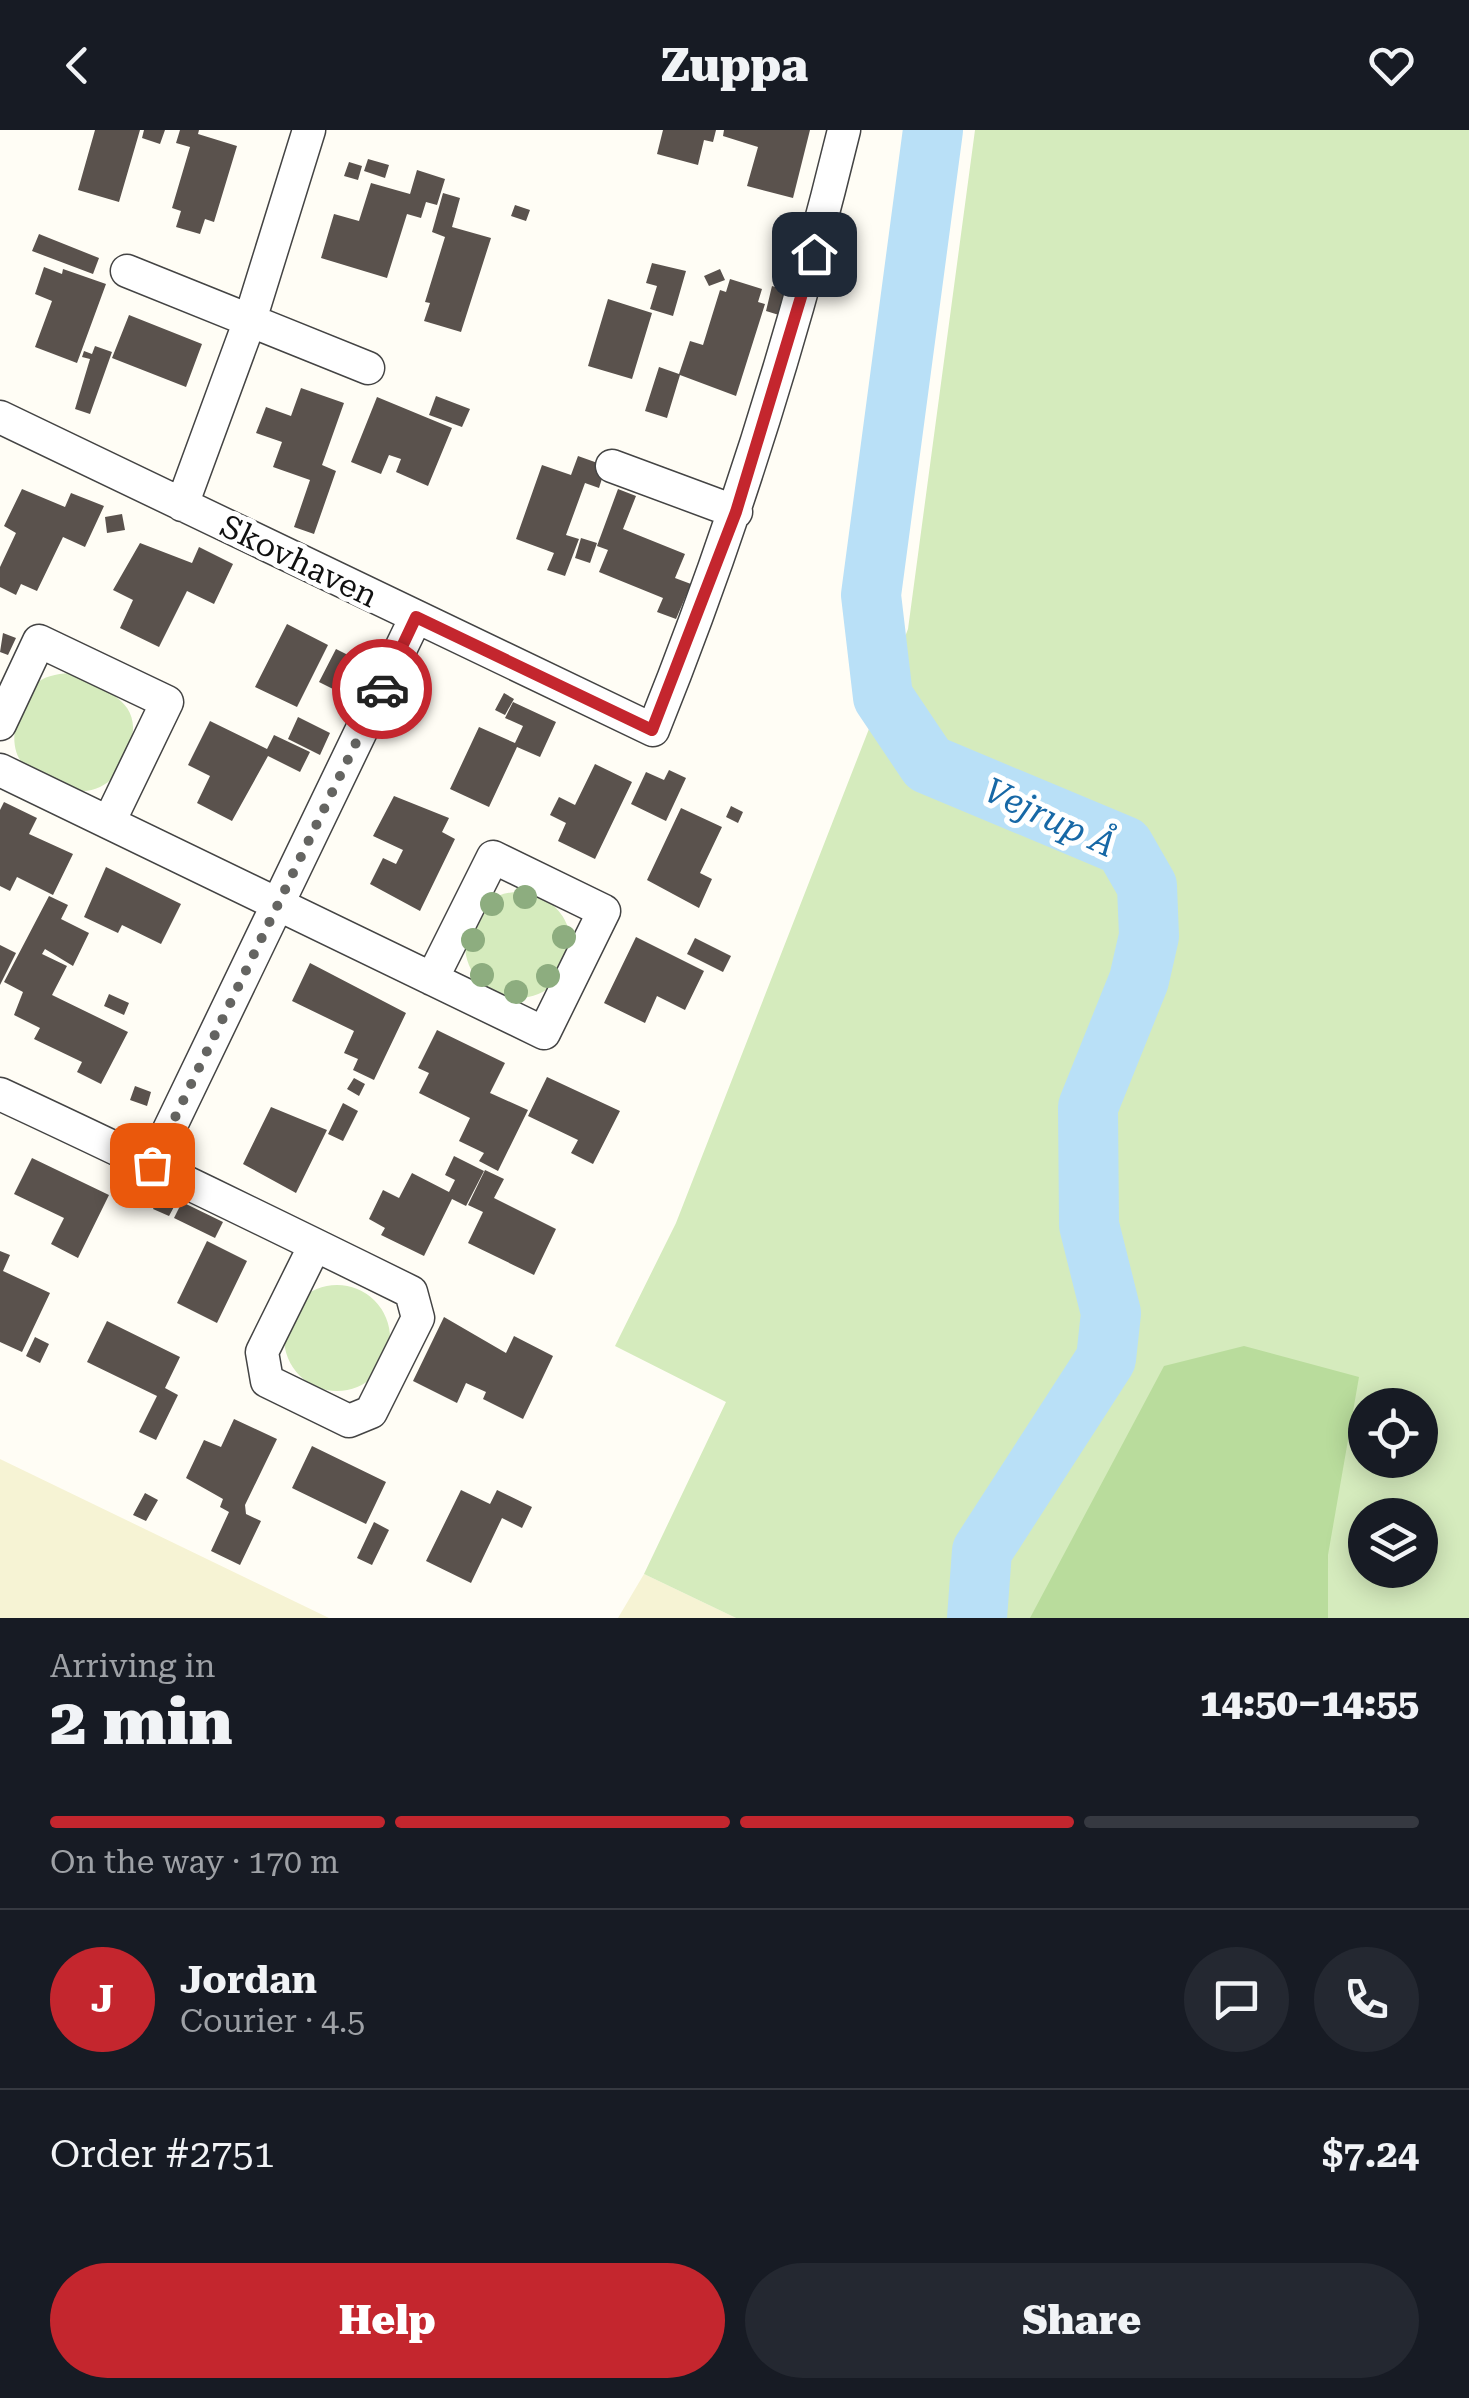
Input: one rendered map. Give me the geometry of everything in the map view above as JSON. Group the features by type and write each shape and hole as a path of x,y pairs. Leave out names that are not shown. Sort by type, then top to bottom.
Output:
{"street":[{"name":"Skovhaven","path":"182,505 250,320 309,130"},
{"name":"Skovhaven","path":"0,417 652,730 736,512 806,286 844,130"},
{"path":"127,271 368,368"},
{"path":"612,466 736,512"},
{"name":"Skovhaven","path":"152,1165 416,617"},
{"path":"0,724 40,641 167,702 109,822"},
{"path":"0,770 544,1034 604,912 493,857 432,978"},
{"path":"0,1094 152,1165 314,1244 411,1292 418,1318 371,1412 348,1421 267,1381 262,1352 314,1244"}],"shaded area":[{"path":"0,1459 329,1618 0,1618"},
{"path":"644,1574 736,1618 618,1618"}],"green space":[{"path":"975,130 1469,130 1469,1618 736,1618 644,1574 726,1402 615,1346 676,1223 908,629"},
{"path":"69,673 122,702 133,725 131,740 114,775 104,785 88,791 73,789 30,770 15,746 19,714 34,686 45,678"},
{"path":"518,892 538,896 555,908 567,925 571,945 567,965 555,982 538,994 518,998 498,994 481,982 469,965 465,945 469,925 481,908 498,896"},
{"path":"337,1285 357,1289 374,1301 386,1318 390,1338 386,1358 374,1375 357,1387 337,1391 317,1387 300,1375 288,1358 284,1338 288,1318 300,1301 317,1289"},
{"path":"1244,1346 1359,1377 1357,1388 1348,1388 1348,1440 1328,1555 1328,1618 1030,1618 1164,1366"}],"building":[{"path":"95,130 140,130 119,202 78,190"},
{"path":"144,130 165,130 160,144 142,138"},
{"path":"180,130 199,130 198,134 237,146 214,222 205,219 200,234 176,227 181,211 172,208 190,147 176,143"},
{"path":"663,130 716,130 713,142 704,140 698,165 657,154"},
{"path":"724,130 810,130 793,198 747,186 758,147 723,136"},
{"path":"368,159 389,165 385,178 364,171"},
{"path":"349,162 362,166 358,180 344,176"},
{"path":"417,170 445,179 437,205 426,202 421,218 407,214 387,278 321,258 334,214 359,221 371,183 410,194"},
{"path":"443,193 460,198 452,227 491,238 461,332 424,321 430,303 425,302 445,237 432,232"},
{"path":"515,205 530,210 526,221 511,216"},
{"path":"39,234 99,258 93,274 32,251"},
{"path":"652,263 686,271 673,316 650,309 657,286 646,283"},
{"path":"44,267 62,274 63,269 106,284 77,363 35,347 52,301 35,294"},
{"path":"720,269 725,280 709,286 704,276"},
{"path":"730,279 762,289 758,302 765,304 736,396 680,375 667,418 645,411 659,367 679,374 690,341 703,345 720,290 726,292"},
{"path":"772,286 788,291 779,315 766,311"},
{"path":"608,299 652,313 632,379 588,366"},
{"path":"129,315 202,344 186,387 112,358"},
{"path":"95,346 112,352 90,414 75,409 90,359 82,357 84,351 92,354"},
{"path":"301,388 344,403 322,465 336,471 314,534 294,527 310,480 273,467 282,442 256,433 266,407 291,416"},
{"path":"436,396 470,409 462,427 429,415"},
{"path":"377,397 452,428 428,486 396,472 401,459 389,455 381,474 351,462"},
{"path":"578,456 606,466 599,488 585,483 566,535 579,539 565,576 547,570 554,553 516,539 542,465 571,475"},
{"path":"22,489 65,507 71,493 104,506 85,547 63,537 37,591 21,584 16,595 0,587 0,567 16,533 4,526"},
{"path":"618,489 636,496 623,529 685,554 675,578 691,584 676,619 657,612 663,598 599,572 608,550 597,546"},
{"path":"122,514 125,530 107,533 105,517"},
{"path":"581,538 597,543 590,563 575,558"},
{"path":"140,543 192,563 199,547 233,564 214,604 187,591 159,647 120,628 133,600 113,590"},
{"path":"287,624 328,645 297,707 255,687"},
{"path":"3,633 16,638 8,655 0,652"},
{"path":"336,649 358,660 341,693 319,682"},
{"path":"504,693 514,699 505,715 495,710"},
{"path":"513,702 556,722 540,757 517,747 489,807 450,789 479,727 515,743 523,726 505,718"},
{"path":"298,717 330,733 320,755 288,739"},
{"path":"210,721 267,749 274,735 310,752 300,772 268,756 232,821 197,803 210,776 188,765"},
{"path":"595,764 632,782 595,859 558,841 566,823 550,815 559,797 575,805"},
{"path":"669,770 686,778 666,821 631,804 646,772 664,780"},
{"path":"394,796 449,818 442,832 455,839 420,911 370,884 383,858 396,864 403,850 373,836"},
{"path":"4,802 37,818 29,834 73,854 53,895 17,877 10,891 0,886 0,810"},
{"path":"731,806 743,812 738,823 726,817"},
{"path":"681,808 722,827 700,873 712,879 699,908 647,880"},
{"path":"106,867 181,904 161,944 122,925 118,933 84,917"},
{"path":"49,896 68,905 61,919 89,933 73,966 45,949 42,954 67,966 52,995 128,1032 101,1084 77,1072 82,1062 34,1039 40,1028 14,1015 23,992 4,982"},
{"path":"636,937 704,971 685,1010 657,996 645,1023 604,1003"},
{"path":"695,938 731,956 723,972 687,954"},
{"path":"0,945 16,953 0,985"},
{"path":"310,963 406,1013 374,1080 353,1070 358,1059 344,1053 354,1031 292,1001"},
{"path":"109,994 129,1003 124,1015 104,1006"},
{"path":"437,1030 505,1063 490,1093 528,1110 498,1171 479,1161 484,1153 459,1141 470,1118 419,1093 429,1073 418,1068"},
{"path":"547,1077 620,1111 593,1164 571,1153 578,1140 528,1116"},
{"path":"354,1078 365,1084 359,1096 347,1089"},
{"path":"135,1086 151,1092 147,1106 130,1100"},
{"path":"343,1103 358,1111 343,1141 328,1134"},
{"path":"271,1107 327,1130 296,1193 243,1164"},
{"path":"454,1156 484,1171 466,1206 452,1199 424,1256 381,1235 385,1228 369,1219 383,1190 399,1198 412,1173 449,1192 455,1180 445,1175"},
{"path":"32,1158 109,1195 78,1258 51,1244 64,1218 14,1194"},
{"path":"485,1170 504,1179 494,1198 556,1229 534,1275 468,1243 483,1212 468,1205"},
{"path":"158,1198 175,1205 169,1216 153,1209"},
{"path":"182,1202 223,1222 215,1238 174,1218"},
{"path":"207,1241 247,1261 217,1323 177,1303"},
{"path":"0,1251 10,1255 3,1271 50,1293 22,1352 0,1342"},
{"path":"444,1317 506,1353 514,1336 553,1356 523,1419 483,1399 486,1392 466,1383 457,1403 413,1381"},
{"path":"107,1321 180,1357 165,1388 178,1395 156,1440 139,1432 157,1396 87,1362"},
{"path":"35,1337 49,1344 40,1363 26,1356"},
{"path":"234,1419 277,1439 245,1505 246,1514 261,1521 240,1565 211,1551 229,1512 220,1507 223,1499 186,1478 204,1440 221,1447"},
{"path":"312,1446 386,1482 366,1524 292,1488"},
{"path":"461,1490 490,1504 497,1490 532,1507 522,1528 502,1518 471,1583 426,1561"},
{"path":"145,1493 158,1500 146,1521 133,1515"},
{"path":"374,1522 389,1530 372,1565 357,1558"}],"waterway":[{"name":"Vejrup Å","path":"933,130 871,595 883,697 928,764 1124,846 1147,886 1149,936 1139,980 1088,1107 1089,1225 1111,1313 1106,1359 982,1551 977,1618"}],"way so far":[{"path":"152,1165 382,689"}],"route":[{"path":"382,689 416,617 652,730 736,512 814,254"}]}
